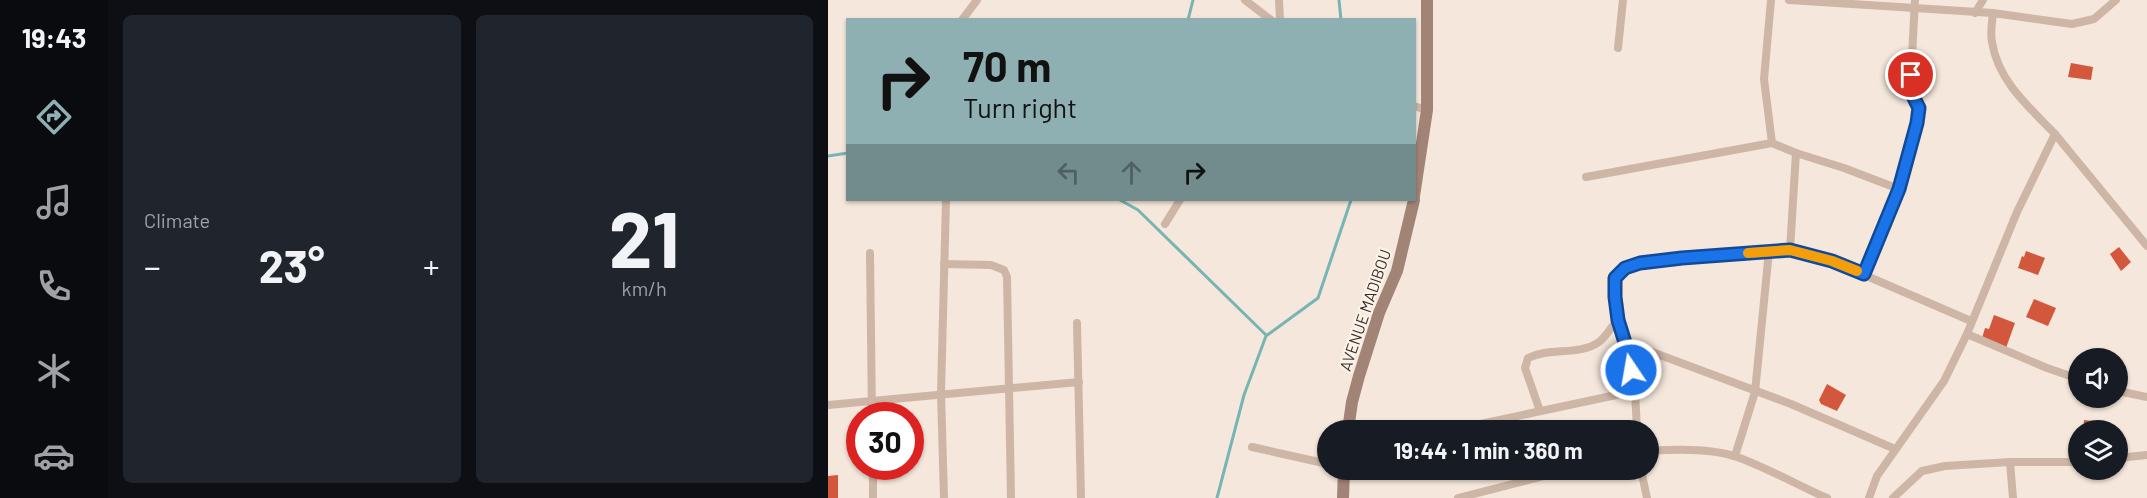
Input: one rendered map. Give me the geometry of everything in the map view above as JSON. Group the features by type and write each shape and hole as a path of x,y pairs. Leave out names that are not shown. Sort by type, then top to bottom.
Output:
{"street":[{"path":"964,18 977,0"},
{"path":"1245,0 1268,18"},
{"path":"1280,0 1280,18"},
{"name":"AVENUE MADIBOU","path":"1416,172 1427,0"},
{"path":"1618,48 1623,0"},
{"path":"1771,0 1764,78 1772,143"},
{"path":"1789,0 1915,4 2072,24 2094,19 2116,0"},
{"path":"1975,13 1983,0"},
{"path":"1864,274 1899,189 1917,123 1919,108 1913,96 1911,75 1915,4"},
{"path":"1993,13 1991,41 1998,65 2009,86 2055,134 2147,246"},
{"path":"1869,498 1877,476 1944,381 1967,334 2017,212 2055,134"},
{"path":"1586,177 1772,143 1899,189"},
{"path":"1790,250 1796,153"},
{"path":"944,498 941,393 946,201"},
{"path":"1165,224 1179,201"},
{"name":"AVENUE MADIBOU","path":"1349,420 1359,376 1379,313 1398,271 1413,201"},
{"path":"1636,420 1635,391 1627,349 1618,320 1615,278 1625,268 1640,263 1790,250 1832,261 1971,321"},
{"path":"1735,456 1755,392 1769,251"},
{"path":"870,253 872,400"},
{"path":"944,264 991,265 1004,270 1007,277 1011,498"},
{"path":"1540,411 1525,368 1528,358 1540,352 1580,350 1599,342 1618,320"},
{"path":"1077,323 1081,498"},
{"path":"1967,334 2068,375"},
{"path":"1627,349 1644,349 1791,404 1895,448"},
{"path":"828,405 1078,382"},
{"path":"1498,420 1635,391"},
{"path":"2128,393 2147,397"},
{"path":"1252,447 1317,462"},
{"path":"1659,450 1703,451 1735,456 1827,498"},
{"path":"2128,457 2147,455"},
{"path":"2010,462 2013,498"},
{"path":"1893,498 1922,471 1945,466 2010,462 2068,462"},
{"path":"873,480 873,498"},
{"path":"1343,498 1344,480"},
{"path":"1458,498 1484,495 1534,480"},
{"path":"1643,480 1647,498"}],"building":[{"path":"2071,63 2093,67 2091,80 2068,77"},
{"path":"2119,247 2131,262 2121,271 2110,254"},
{"path":"2026,251 2045,258 2038,275 2018,268"},
{"path":"2034,299 2056,308 2048,326 2026,317"},
{"path":"1994,315 2015,323 2006,348 1982,338 1985,328 1989,329"},
{"path":"1827,384 1846,395 1837,411 1821,404 1819,400"},
{"path":"838,475 838,498 828,498 828,476"}],"waterway":[{"path":"1188,18 1193,0"},
{"path":"1339,0 1341,18"},
{"path":"828,156 846,153"},
{"path":"1122,201 1138,210 1266,335"},
{"path":"1217,498 1244,395 1266,336 1318,298 1351,201"}],"slow traffic":[{"path":"1748,253 1790,250 1832,261 1857,271"}],"route":[{"path":"1631,370 1618,320 1615,297 1615,278 1625,268 1640,263 1682,258 1790,250 1832,261 1864,274 1899,189 1917,123 1919,108 1913,96 1911,75"}]}
